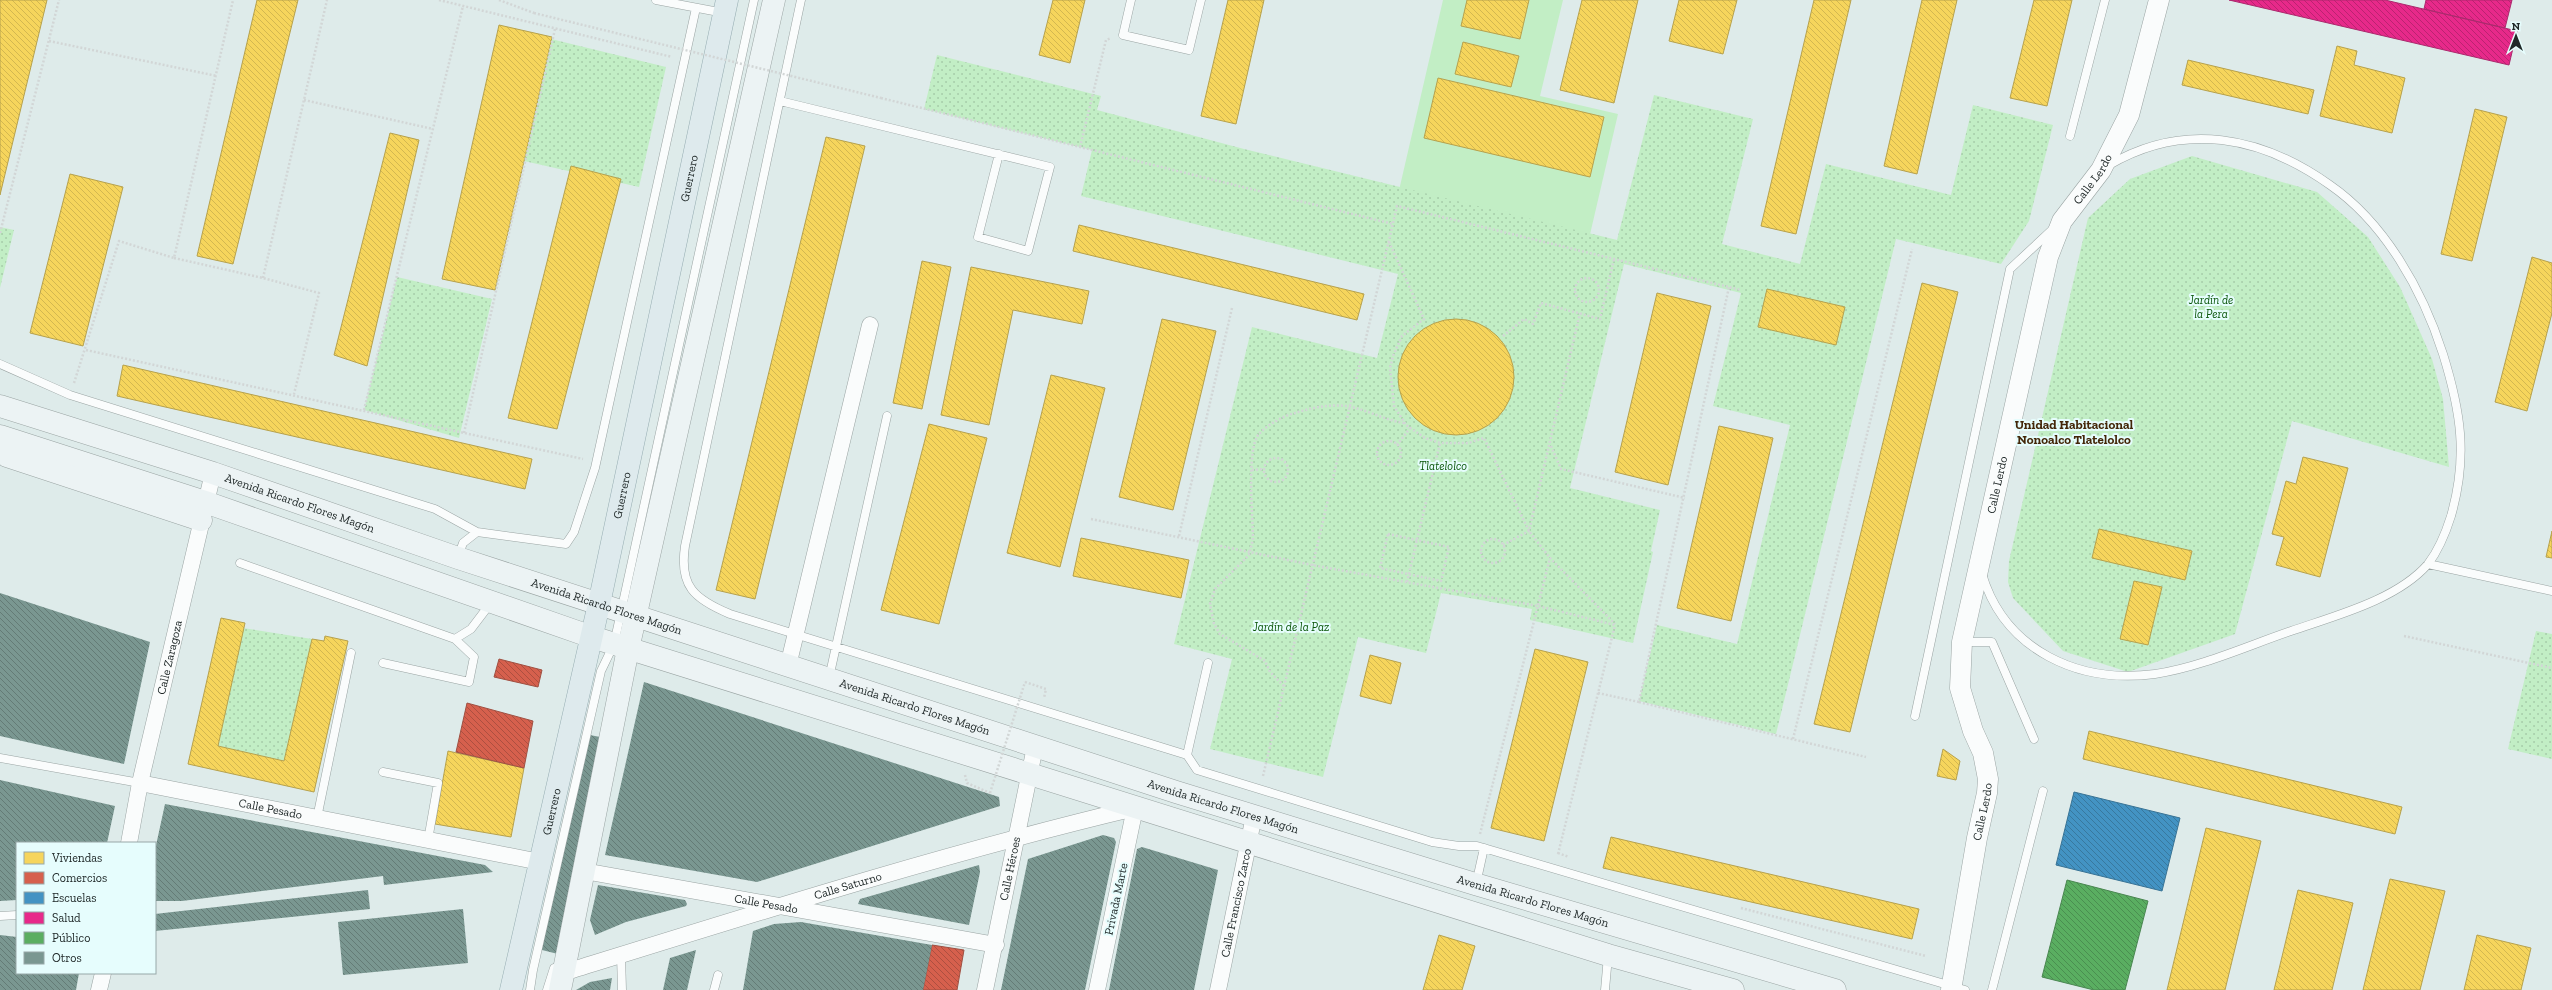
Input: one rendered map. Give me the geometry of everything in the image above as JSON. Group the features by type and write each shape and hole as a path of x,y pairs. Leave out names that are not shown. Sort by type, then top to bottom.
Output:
{"main road":[{"path":"560,973 584,871 628,613 774,0"},
{"name":"Guerrero","path":"515,990 540,862 592,638 726,7"},
{"name":"Avenida Ricardo Flores Magón","path":"0,406 213,472 458,558 788,666 829,678 1036,747 1476,884 1835,990"},
{"path":"0,436 203,511"},
{"path":"0,448 7,456 203,511 491,603 592,638 1031,774 1249,844 1608,956 1733,990"},
{"path":"685,666 680,657 682,644 688,639 701,637"}],"street":[{"name":"Calle Lerdo","path":"1956,988 1977,838 1987,793 1988,779 1984,753 1970,724 1960,688 1962,642 2048,257 2062,221 2101,170 2129,115 2159,0"},
{"path":"788,666 870,325"},
{"name":"Calle Zaragoza","path":"129,842 140,783 213,472"},
{"name":"Calle Héroes","path":"985,990 996,945 1036,747"},
{"name":"Calle Pesado","path":"140,783 540,862"},
{"name":"Calle Saturno","path":"560,973 1017,836 1135,808"},
{"name":"Privada Marte","path":"1097,990 1135,808"},
{"name":"Calle Francisco Zarco","path":"1218,990 1254,816"},
{"name":"Calle Pesado","path":"584,871 996,945"},
{"path":"99,990 103,974"}],"lane":[{"path":"656,0 696,8 726,7"},
{"path":"628,613 754,0"},
{"path":"801,0 682,566 686,583 699,598 713,607 795,634 836,645 1187,754 1197,770 1260,790 1432,842 1459,846 1481,847 1555,868 1956,988"},
{"path":"1131,0 1123,35 1189,50 1201,0"},
{"path":"2070,136 2105,0"},
{"path":"0,364 70,395 435,510 477,532 566,544 574,532 596,468 686,60 696,8"},
{"path":"780,101 999,154 1050,167 1028,251 978,238 999,154"},
{"path":"1979,562 1988,593 1997,611 2009,625 2036,649 2053,660 2071,667 2089,671 2139,675 2156,674 2196,663 2358,608 2392,591 2412,579 2428,564 2449,523 2459,486 2462,443 2459,415 2453,386 2438,339 2410,278 2382,232 2356,203 2329,184 2271,153 2244,144 2202,138 2154,144 2133,151 2101,170"},
{"path":"1915,716 2010,269 2062,221"},
{"path":"829,678 887,416"},
{"path":"458,558 463,543 477,532"},
{"path":"240,563 455,639 474,658 469,682 383,663"},
{"path":"2428,564 2552,591"},
{"path":"455,639 471,629 491,603"},
{"path":"1962,642 1992,642 2034,740"},
{"path":"568,902 617,674 621,647"},
{"path":"515,990 534,962 601,671 621,647"},
{"path":"317,818 351,653"},
{"path":"1187,754 1208,663"},
{"name":"Calle Pesado","path":"0,758 140,783"},
{"path":"383,772 438,783 428,840"},
{"path":"1992,990 2043,791"},
{"path":"1476,884 1481,847"},
{"path":"0,916 16,915"},
{"path":"621,955 622,990"},
{"path":"1605,990 1608,956"},
{"path":"547,990 560,973"},
{"path":"714,990 718,975"}],"path":[{"path":"0,233 59,0"},
{"path":"174,258 217,76 233,0"},
{"path":"263,278 327,0"},
{"path":"440,0 686,60"},
{"path":"499,0 534,13 1393,224"},
{"path":"364,410 463,6"},
{"path":"464,433 555,29"},
{"path":"1080,147 1106,40 1123,35"},
{"path":"49,41 217,76"},
{"path":"304,100 433,129"},
{"path":"1260,790 1397,206 1741,290"},
{"path":"70,395 86,350 119,241 174,258 263,278 319,293 294,394"},
{"path":"1389,242 1424,318 1402,336 1390,368 1394,406 1405,423 1425,438 1440,443 1468,443 1484,438 1529,531 1550,558 1615,625"},
{"path":"1793,740 1912,249"},
{"path":"1503,336 1524,318 1533,324 1541,303 1600,318 1614,259"},
{"path":"1589,278 1598,284 1599,292 1592,300 1584,301 1578,297 1576,289 1579,282 1589,278"},
{"path":"1639,702 1685,498 1729,287"},
{"path":"1599,292 1606,294"},
{"path":"1179,536 1232,308"},
{"path":"1503,545 1529,531 1551,446 1580,313"},
{"path":"86,350 294,394 582,458 596,468"},
{"path":"1284,686 1270,672 1265,661 1220,634 1214,624 1210,604 1215,589 1231,575 1251,551 1253,539 1252,455 1258,435 1285,416 1305,409 1328,406 1350,407 1390,421 1405,423"},
{"path":"1397,445 1410,428"},
{"path":"1386,442 1397,445 1400,455 1397,462 1386,465 1379,460 1377,453 1380,445 1386,442"},
{"path":"1408,582 1440,443"},
{"path":"1551,446 1561,469 1685,498"},
{"path":"1277,458 1284,461 1287,471 1284,478 1277,482 1266,477 1264,469 1267,462 1277,458"},
{"path":"1252,470 1264,469"},
{"path":"1091,518 1312,565 1538,606 1615,625"},
{"path":"1388,534 1449,547 1441,580 1409,575 1380,568 1388,534"},
{"path":"1487,540 1497,540 1503,545 1503,556 1497,561 1489,562 1483,558 1482,546 1487,540"},
{"path":"1481,847 1550,558"},
{"path":"1555,868 1615,625"},
{"path":"2404,636 2552,668"},
{"path":"990,793 1025,682 1046,689 1041,709"},
{"path":"1598,694 1639,702 1866,757"},
{"path":"1558,853 1573,859"},
{"path":"1733,906 1926,956"}],"green space":[{"path":"1443,0 1563,0 1540,96 1618,114 1588,243 1397,199"},
{"path":"551,39 666,67 639,187 524,161"},
{"name":"Tlatelolco","path":"937,55 1101,96 1097,110 1244,149 1617,240 1654,95 1753,119 1722,244 1800,264 1826,164 1951,195 1973,105 2053,125 2029,221 2001,264 1896,239 1776,734 1639,701 1657,625 1737,644 1790,425 1713,406 1741,293 1624,264 1570,488 1660,510 1651,551 1653,552 1633,643 1530,620 1532,609 1441,593 1426,653 1358,637 1323,777 1210,749 1232,659 1174,644 1252,327 1377,358 1398,274 1081,196 1092,150 924,109"},
{"name":"Jardín de la Pera","path":"2192,156 2317,192 2368,237 2400,287 2432,359 2443,399 2449,467 2292,421 2235,634 2128,672 2063,651 2013,598 2008,582 2009,561 2088,218 2130,179"},
{"path":"0,227 14,230 0,288"},
{"path":"397,277 492,299 459,438 364,410"},
{"path":"243,628 312,639 284,761 218,746"},
{"path":"2536,631 2552,634 2552,759 2508,749"}],"building: Viviendas":[{"path":"0,0 47,0 0,195"},
{"path":"257,0 298,0 233,264 197,256"},
{"path":"1053,0 1085,0 1070,63 1039,55"},
{"path":"1228,0 1264,0 1236,124 1201,116"},
{"path":"1467,0 1529,0 1520,39 1461,26"},
{"path":"1582,0 1638,0 1614,103 1560,90"},
{"path":"1679,0 1737,0 1723,54 1669,41"},
{"path":"1814,0 1851,0 1796,234 1761,226"},
{"path":"1922,0 1957,0 1917,174 1884,166"},
{"path":"2034,0 2072,0 2047,106 2010,98"},
{"path":"499,25 552,37 495,290 442,279"},
{"path":"1463,42 1519,56 1511,87 1455,74"},
{"path":"2337,46 2357,51 2354,65 2405,78 2392,133 2320,116"},
{"path":"2188,60 2314,90 2308,114 2182,85"},
{"path":"1438,78 1604,117 1590,177 1424,138"},
{"path":"2475,109 2507,117 2472,261 2441,254"},
{"path":"390,133 419,140 367,366 334,355"},
{"path":"826,137 865,146 755,599 716,590"},
{"path":"571,166 621,179 557,429 508,418"},
{"path":"70,174 123,187 83,346 30,333"},
{"path":"1079,225 1364,294 1357,320 1073,251"},
{"path":"2532,257 2552,263 2552,313 2527,411 2495,402"},
{"path":"922,261 951,267 922,409 893,403"},
{"path":"971,267 1089,291 1082,324 1013,310 989,425 941,415"},
{"path":"1922,283 1958,292 1850,732 1814,724"},
{"path":"1767,289 1845,307 1836,345 1758,327"},
{"path":"1657,293 1711,306 1668,485 1615,472"},
{"path":"1162,319 1216,331 1173,510 1119,497"},
{"path":"1456,319 1478,323 1497,336 1510,355 1514,377 1510,399 1497,418 1478,431 1456,435 1434,431 1415,418 1402,399 1398,377 1402,355 1415,336 1434,323"},
{"path":"123,365 532,459 525,489 117,396"},
{"path":"1051,375 1105,388 1060,567 1007,553"},
{"path":"929,424 987,438 939,624 881,610"},
{"path":"1719,426 1773,438 1731,621 1677,608"},
{"path":"2303,457 2348,468 2320,577 2276,565 2284,537 2272,534 2286,481 2296,484"},
{"path":"2099,529 2192,551 2185,580 2092,558"},
{"path":"2552,531 2552,558 2546,557"},
{"path":"1081,538 1189,560 1181,598 1073,576"},
{"path":"2134,581 2162,587 2148,645 2120,639"},
{"path":"221,618 245,623 218,746 284,761 312,639 324,641 325,636 348,641 314,792 188,764"},
{"path":"1535,649 1588,662 1544,841 1491,828"},
{"path":"1370,655 1401,663 1391,704 1360,696"},
{"path":"2089,731 2402,807 2395,834 2083,759"},
{"path":"1943,749 1960,761 1956,780 1937,776"},
{"path":"448,751 524,768 511,837 435,824"},
{"path":"2206,828 2261,841 2225,990 2167,990"},
{"path":"1611,837 1919,909 1912,939 1603,868"},
{"path":"2390,879 2445,891 2420,990 2363,990"},
{"path":"2298,890 2353,903 2332,990 2274,990"},
{"path":"1439,935 1475,946 1462,990 1423,990"},
{"path":"2477,935 2531,948 2521,990 2464,990"}],"building: Comercios":[{"path":"499,659 542,670 538,687 494,677"},
{"path":"467,703 533,721 524,768 456,752"},
{"path":"932,945 964,950 957,990 923,990"}],"building: Escuelas":[{"path":"2074,792 2180,818 2162,891 2056,865"}],"building: Salud":[{"path":"2229,0 2385,0 2517,31 2509,65"},
{"path":"2426,0 2512,0 2505,28 2424,9"}],"building: Público":[{"path":"2067,880 2148,901 2125,990 2094,990 2042,977"}],"building: Otros":[{"path":"0,593 150,642 124,764 0,736"},
{"path":"644,682 999,797 1000,806 757,882 605,855"},
{"path":"585,734 605,738 558,954 538,949"},
{"path":"0,780 115,806 107,842 16,842 16,900 0,901"},
{"path":"165,804 485,865 493,872 384,885 383,876 182,901 156,901 156,845"},
{"path":"1103,835 1114,838 1116,842 1085,990 1001,990 1028,859"},
{"path":"1142,847 1218,870 1194,990 1109,990 1137,849"},
{"path":"979,865 980,872 969,925 858,904 860,899"},
{"path":"598,885 685,900 687,904 686,906 626,922 595,935 590,920"},
{"path":"368,890 370,909 156,931 156,914"},
{"path":"463,909 468,963 343,975 338,922"},
{"path":"801,922 932,945 923,990 743,990 753,931 774,924"},
{"path":"0,935 16,937 16,974 79,974 76,990 0,990"},
{"path":"696,950 687,990 663,990 670,958"},
{"path":"612,978 610,990 576,990 590,982"}],"district":[{"name":"Unidad Habitacional Nonoalco Tlatelolco","path":"2074,432"}],"park label":[{"name":"Jardín de la Paz","path":"1291,627"}]}
